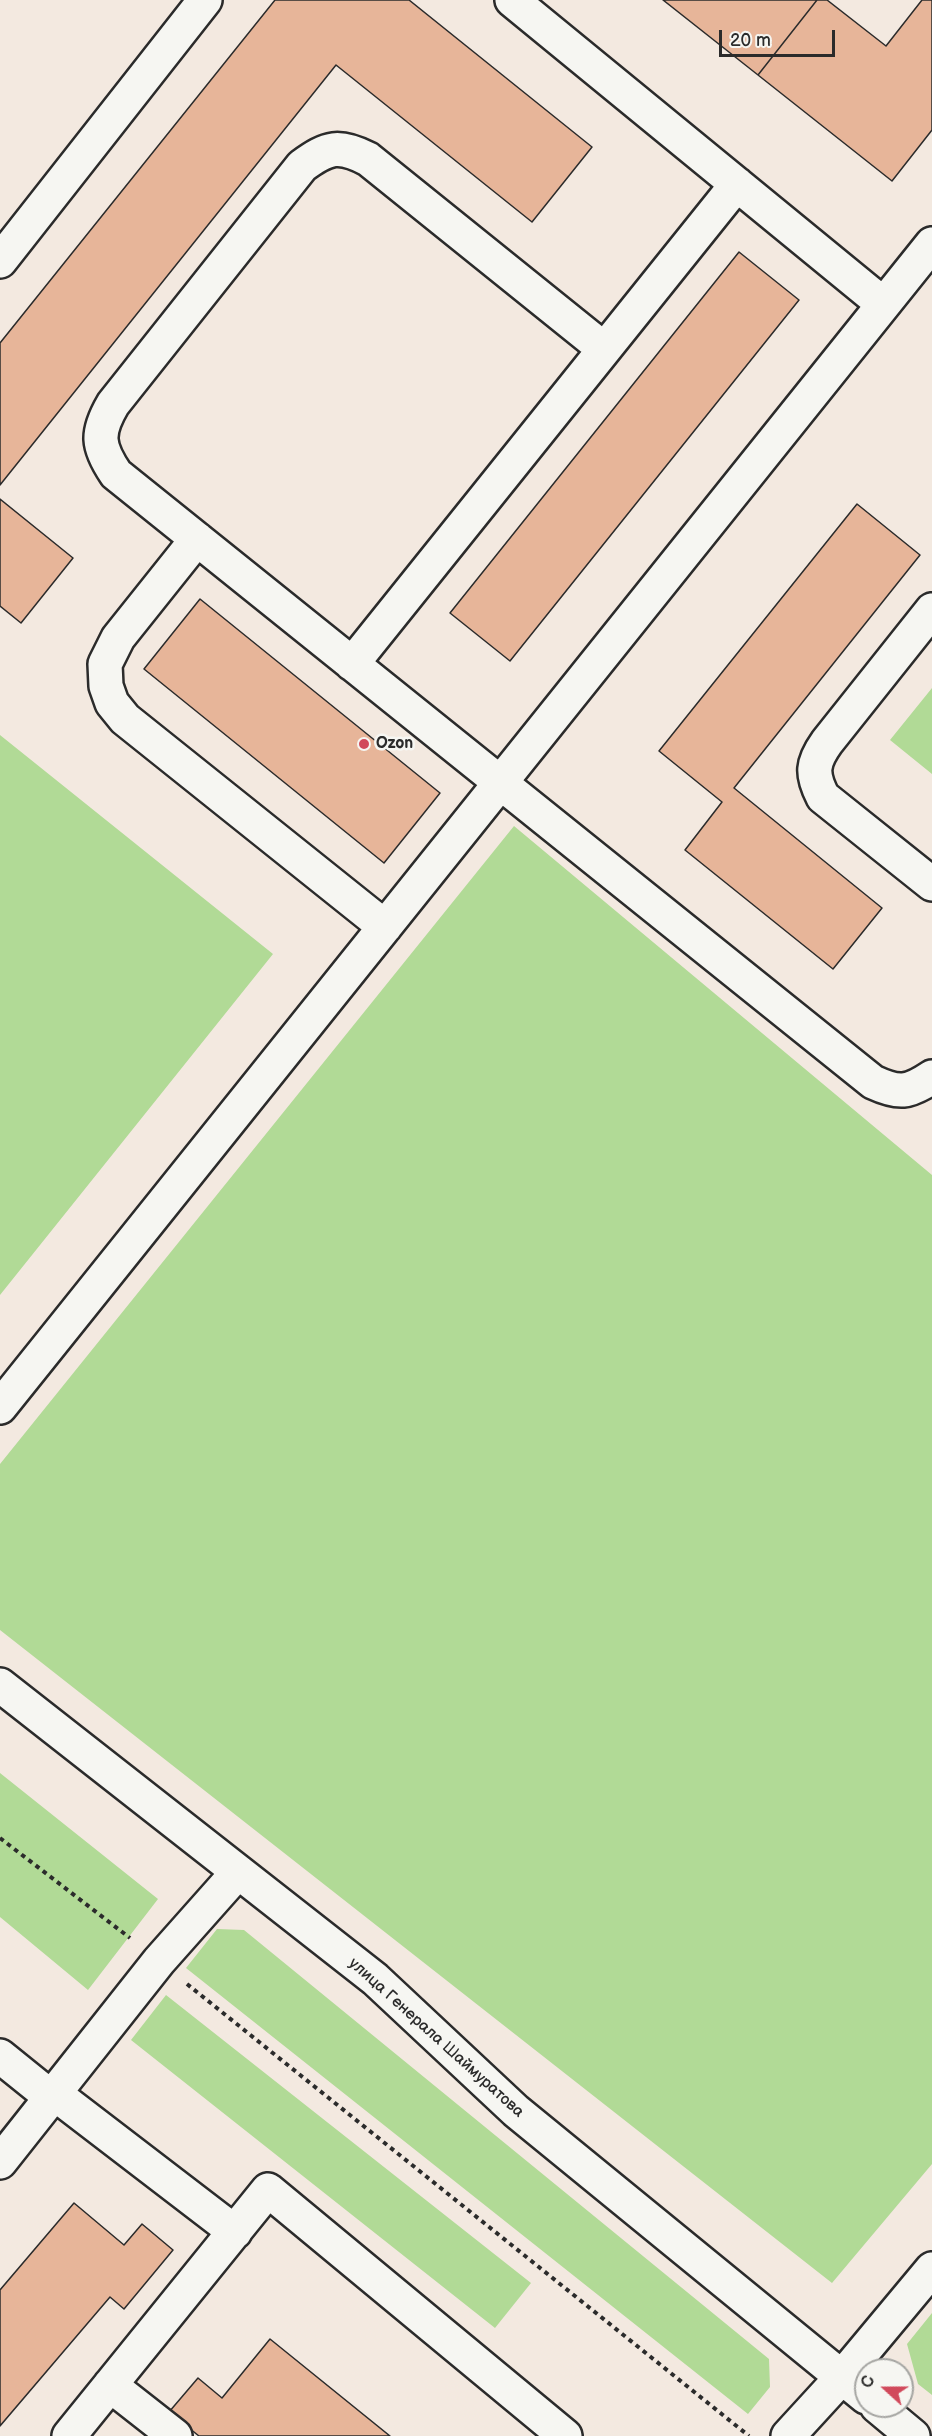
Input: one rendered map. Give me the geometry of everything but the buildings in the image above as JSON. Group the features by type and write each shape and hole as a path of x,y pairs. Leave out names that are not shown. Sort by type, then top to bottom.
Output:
{"street":[{"path":"0,261 205,0"},
{"path":"512,0 884,304"},
{"path":"604,348 368,159 353,151 337,148 321,152 302,166 113,404 103,421 100,438 104,456 116,474 873,1082 890,1090 902,1091 916,1088 932,1077"},
{"path":"352,664 736,184"},
{"path":"0,1407 932,244"},
{"path":"197,539 118,638 105,664 106,686 112,703 125,718 385,927"},
{"path":"932,610 827,742 818,755 814,772 816,783 823,796 932,884"},
{"name":"улица Генерала Шаймуратова","path":"0,1685 375,1980 516,2111 854,2387"},
{"path":"0,2163 159,1961 238,1872"},
{"path":"0,2056 235,2232"},
{"path":"69,2436 268,2190 565,2436"},
{"path":"873,2358 932,2269"},
{"path":"110,2385 175,2436"},
{"path":"788,2436 854,2387"},
{"path":"891,2418 913,2436"}],"path":[{"path":"0,1838 159,1961 748,2436"}],"green space":[{"path":"932,688 932,774 890,740"},
{"path":"0,735 273,954 0,1295"},
{"path":"514,826 932,1175 932,2164 832,2283 0,1630 0,1464"},
{"path":"0,1773 158,1899 88,1990 0,1917"},
{"path":"217,1929 244,1930 769,2359 770,2387 748,2414 186,1968"},
{"path":"166,1995 531,2283 495,2328 131,2040"},
{"path":"932,2313 932,2395 918,2384 914,2358 911,2358 907,2344"}],"place":[{"name":"Ozon","path":"364,744"}]}
